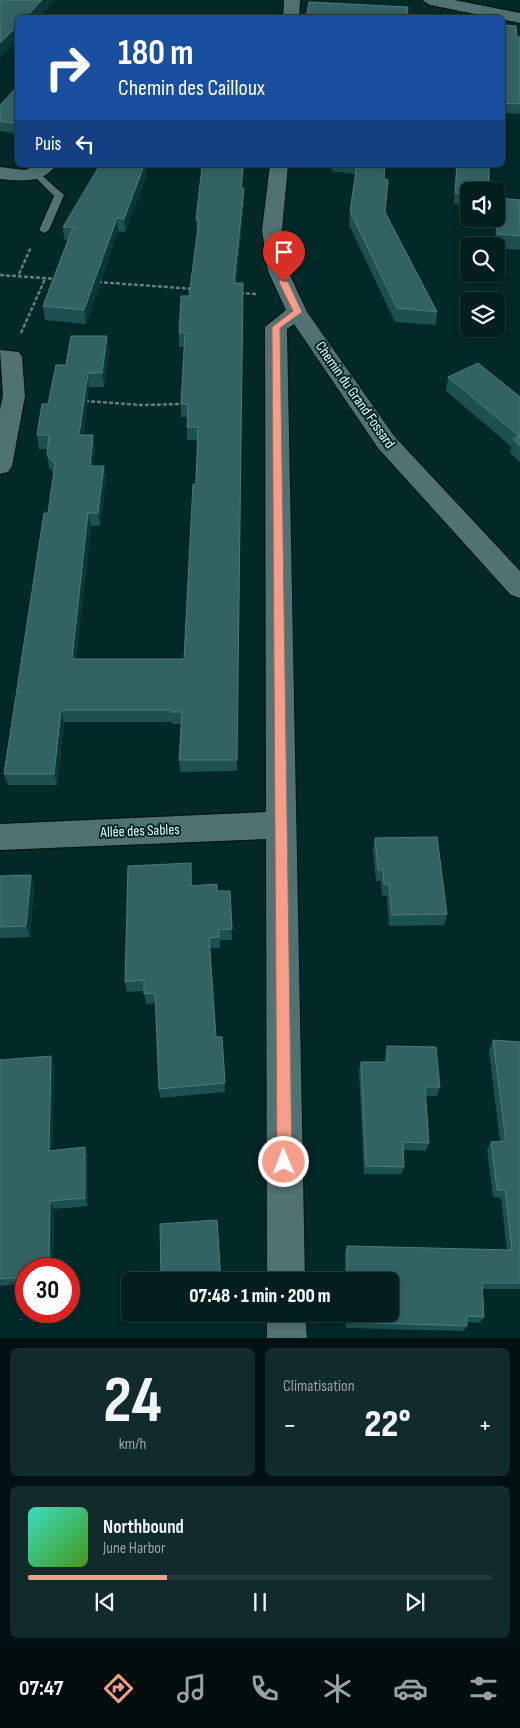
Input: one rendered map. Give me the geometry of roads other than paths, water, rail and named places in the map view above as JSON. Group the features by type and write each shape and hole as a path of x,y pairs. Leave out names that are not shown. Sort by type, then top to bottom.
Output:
{"street":[{"path":"291,15 292,0"},
{"path":"430,0 520,18"},
{"name":"Chemin du Grand Fossard","path":"279,167 272,230 278,271 293,303 386,442 520,588"},
{"path":"0,173 24,176 42,169"},
{"path":"286,1272 276,327 293,303"},
{"path":"0,466 14,396 5,357"},
{"name":"Allée des Sables","path":"0,837 280,825"},
{"path":"286,1322 287,1338"}],"lane":[{"path":"42,169 59,195 44,230"}]}
